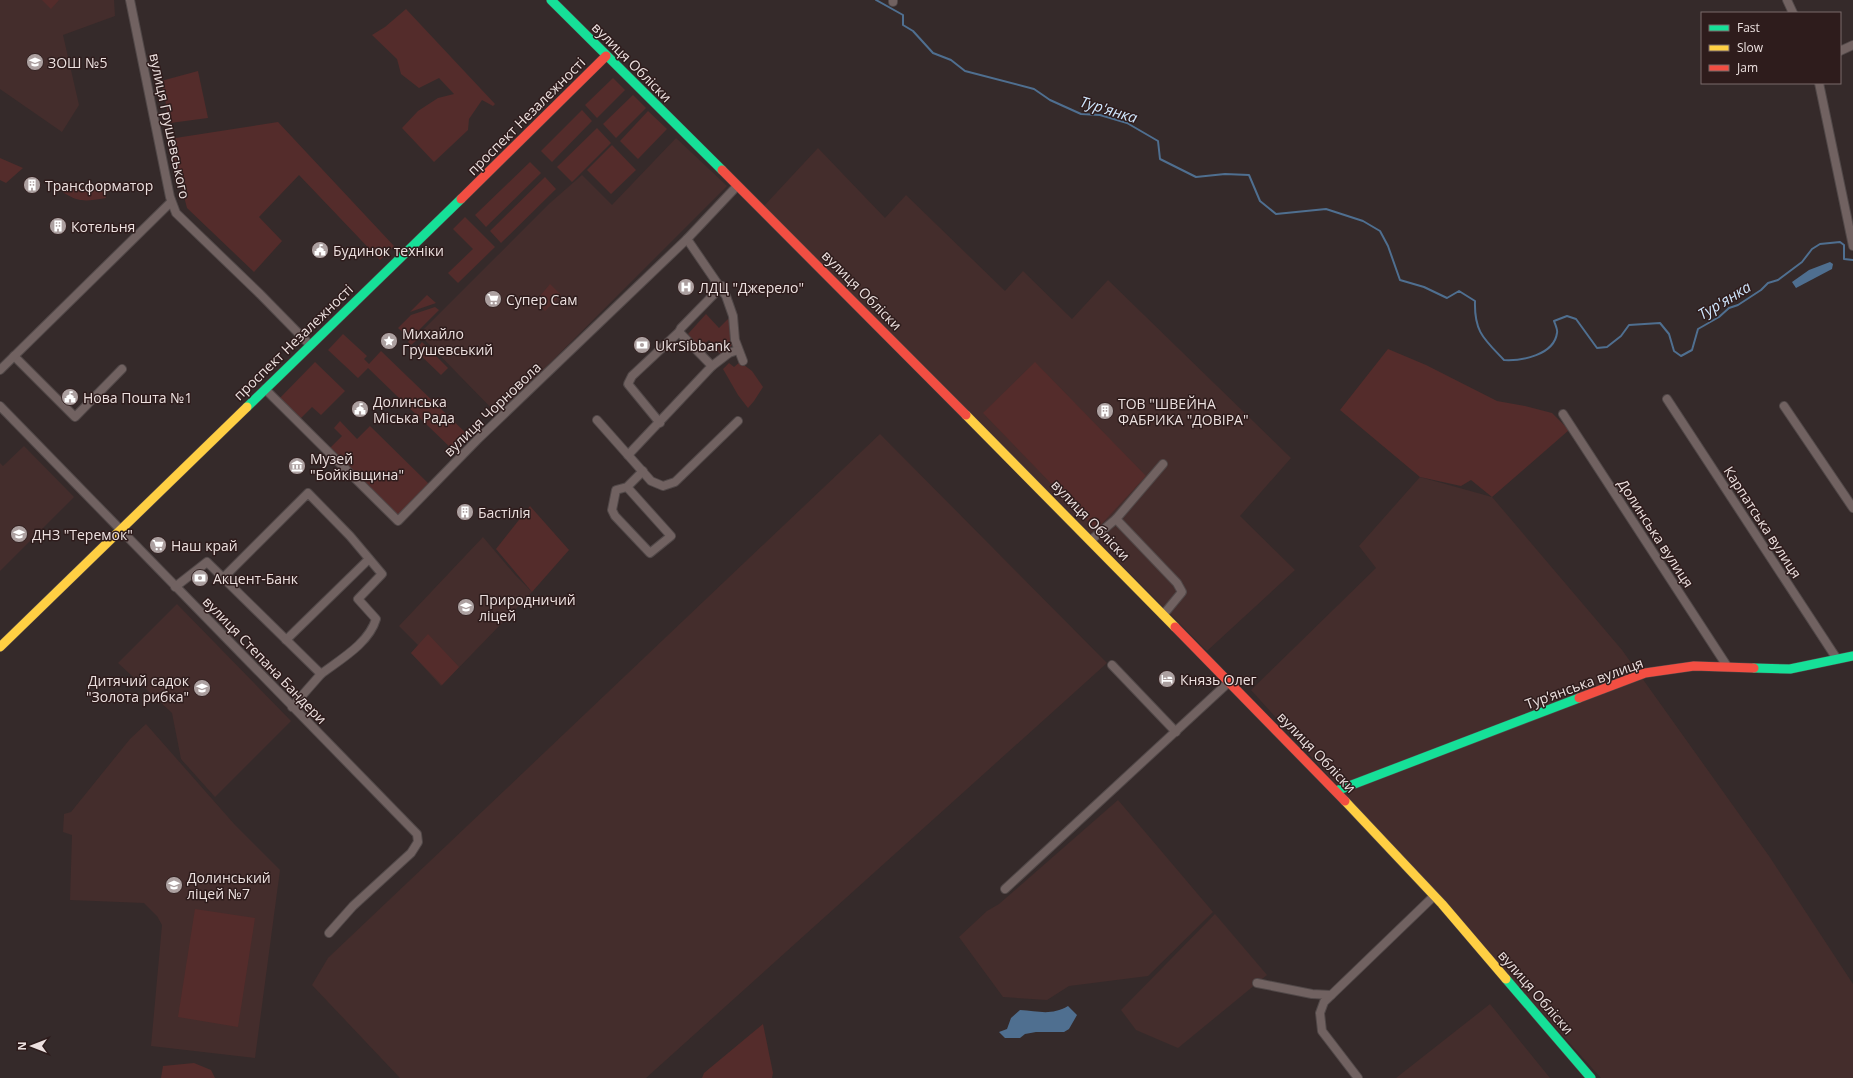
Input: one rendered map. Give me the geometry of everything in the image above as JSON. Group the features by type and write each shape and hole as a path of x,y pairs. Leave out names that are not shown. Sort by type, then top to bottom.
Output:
{"main road":[{"name":"вулиця Обліски","path":"551,0 900,347 1336,791 1434,896 1591,1078"},
{"name":"проспект Незалежності","path":"0,647 606,56"},
{"name":"Турʼянська вулиця","path":"1336,791 1645,673 1694,666 1790,669 1853,656"}],"street":[{"name":"вулиця Грушевського","path":"130,0 172,202 176,213 260,294 310,345"},
{"path":"1787,0 1793,12"},
{"path":"1841,51 1853,45"},
{"path":"1819,84 1853,246"},
{"name":"вулиця Чорновола","path":"265,389 398,521 478,439 687,239 737,186"},
{"path":"1844,201 1853,199"},
{"path":"0,370 172,202"},
{"path":"687,239 722,286 730,305 738,350 743,361"},
{"path":"660,423 628,384 632,376 679,332 681,328 722,286"},
{"path":"679,332 712,366"},
{"path":"628,455 660,423 712,366 729,353 738,350"},
{"path":"14,356 75,417 122,369"},
{"name":"Карпатська вулиця","path":"1667,399 1838,659"},
{"name":"вулиця Степана Бандери","path":"0,406 417,834 418,842 411,853 353,906 329,933"},
{"path":"1784,406 1853,508"},
{"name":"Долинська вулиця","path":"1563,414 1727,666"},
{"path":"597,420 651,481 658,486 671,484 738,421"},
{"path":"1091,540 1116,519 1162,464"},
{"path":"627,487 671,536 650,553 615,516 612,510 616,490 627,487 643,471"},
{"path":"223,578 308,493 350,536 382,574 358,599 376,619 373,630 355,648 321,674 292,707"},
{"path":"1116,519 1178,583 1182,592 1163,615"},
{"path":"286,640 369,559"},
{"path":"175,587 207,562 321,674"},
{"path":"1112,665 1176,732"},
{"path":"1005,889 1229,682"},
{"path":"1358,1078 1322,1031 1320,1013 1324,1002 1434,896"},
{"path":"1257,983 1312,994 1331,995"}],"shaded area":[{"name":"ЗОШ №5","path":"0,0 114,0 115,16 63,35 79,105 62,132 0,89"},
{"path":"42,0 59,0 51,9"},
{"path":"406,9 495,104 493,106 482,100 469,119 468,130 434,162 402,128 418,111 438,98 454,94 439,78 419,88 401,74 397,59 372,35 385,27"},
{"path":"198,71 208,118 170,123 161,81"},
{"path":"613,78 625,90 597,118 585,105"},
{"path":"633,95 646,108 616,138 603,124"},
{"path":"582,110 592,121 552,162 541,151"},
{"path":"648,111 667,129 638,159 620,141"},
{"path":"278,122 394,246 380,260 299,175 259,217 282,241 254,272 187,208 169,139"},
{"path":"597,128 611,143 572,182 557,167"},
{"path":"676,138 727,186 498,415 419,334 550,203 582,175 612,205"},
{"path":"612,145 636,170 611,194 587,170"},
{"path":"818,148 885,218 906,195 1005,291 1023,271 1072,319 1108,280 1291,458 1240,516 1295,570 1207,651 764,206"},
{"path":"0,158 23,168 6,183 0,180"},
{"path":"530,162 541,173 486,227 475,215"},
{"path":"545,177 556,189 501,243 490,231"},
{"path":"52,185 75,188 103,187 106,198 89,200 78,199"},
{"path":"465,217 495,247 458,283 448,273 473,249 453,229"},
{"path":"550,284 561,295 545,311 536,301"},
{"path":"427,295 436,303 410,312"},
{"path":"435,307 439,310 413,336 417,340 411,345 408,342 410,339 398,328 411,315"},
{"path":"706,314 719,328 729,318 732,345 721,355 709,340 700,348 688,334"},
{"path":"343,334 367,356 364,359 369,364 381,351 468,435 454,451 368,368 358,378 328,350"},
{"path":"422,342 448,368 441,375 415,350"},
{"path":"1388,349 1426,365 1497,401 1552,413 1569,430 1492,497 1471,480 1461,486 1420,477 1340,410"},
{"path":"315,362 345,391 321,415 312,407 300,419 279,399"},
{"path":"740,362 752,371 763,387 748,408 738,395 723,369 729,363 734,367"},
{"path":"1035,362 1146,476 1096,530 983,413"},
{"path":"340,421 357,439 370,426 429,484 398,515 330,448 342,436 334,428"},
{"path":"880,434 1107,663 646,1078 400,1078 312,985 328,958"},
{"name":"ДНЗ \"Теремок\"","path":"24,446 74,497 0,571 0,463 3,466"},
{"path":"1420,477 1492,497 1622,650 1769,856 1853,984 1853,1078 1601,1078 1251,690 1376,568 1359,546"},
{"path":"530,506 569,550 532,592 496,549"},
{"name":"Природничий ліцей","path":"483,537 516,576 532,592 441,686 411,653 418,645 399,626"},
{"name":"Дитячий садок \"Золота рибка\"","path":"177,604 291,721 215,797 181,759 172,713 118,663"},
{"path":"428,634 459,667 442,685 411,653"},
{"name":"Долинський ліцей №7","path":"146,724 235,825 280,870 255,1058 151,1046 162,925 157,916 144,903 70,900 72,835 63,832 64,814 71,812 130,739"},
{"path":"1118,800 1213,912 1148,976 1069,986 1047,1000 1003,997 959,937 987,911 999,904"},
{"path":"195,909 255,918 238,1027 178,1017"},
{"path":"1215,914 1267,975 1178,1048 1136,1030 1121,1010"},
{"path":"1490,1004 1550,1078 1396,1078"},
{"path":"763,1024 773,1073 772,1078 702,1078 704,1073"},
{"path":"194,1063 211,1070 215,1078 161,1078 163,1066"}],"water":[{"path":"1830,262 1833,264 1832,269 1796,288 1792,282 1809,270"},
{"path":"1068,1006 1077,1015 1069,1029 1064,1032 1036,1032 1025,1034 1020,1038 1005,1038 999,1032 1007,1029 1011,1018 1020,1010 1050,1012"}],"waterway":[{"name":"Тур'янка","path":"876,0 903,15 903,25 913,31 933,53 951,60 965,71 1034,89 1050,100 1081,114 1100,115 1127,123 1158,141 1160,159 1196,177 1225,174 1249,175 1260,201 1276,214 1326,209 1363,221 1380,231 1388,246 1400,280 1424,287 1447,298 1459,291 1475,301 1475,312 1478,328 1486,340 1504,360 1528,358 1550,347 1555,341 1557,332 1554,321 1567,316 1576,319 1597,348 1607,347 1621,336 1629,325 1660,323 1669,334 1674,351 1681,356 1692,350 1698,329 1719,317 1729,308 1738,305 1761,290 1768,283 1778,280 1802,262 1812,249 1820,244 1840,242 1844,245 1844,259 1853,260"}],"traffic: fast":[{"path":"551,0 722,170"},
{"path":"247,407 461,199"},
{"path":"1754,668 1790,669 1853,656"},
{"path":"1336,791 1579,698"},
{"path":"1506,979 1591,1078"}],"traffic: slow":[{"path":"0,647 247,407"},
{"path":"966,415 1175,627"},
{"path":"1345,801 1442,904 1506,979"}],"traffic: jam":[{"path":"461,199 606,56"},
{"path":"722,170 966,415"},
{"path":"1175,627 1345,801"},
{"path":"1579,698 1645,673 1694,666 1754,668"}],"place":[{"name":"ЗОШ №5","path":"35,62"},
{"name":"Трансформатор","path":"32,185"},
{"name":"Котельня","path":"58,226"},
{"name":"Будинок техніки","path":"320,250"},
{"name":"ЛДЦ \"Джерело\"","path":"686,287"},
{"name":"Супер Сам","path":"493,299"},
{"name":"Михайло Грушевський","path":"389,341"},
{"name":"UkrSibbank","path":"642,345"},
{"name":"Нова Пошта №1","path":"70,397"},
{"name":"Долинська Міська Рада","path":"360,409"},
{"name":"ТОВ \"ШВЕЙНА ФАБРИКА \"ДОВІРА\"","path":"1105,411"},
{"name":"Музей \"Бойківщина\"","path":"297,466"},
{"name":"Бастілія","path":"465,512"},
{"name":"ДНЗ \"Теремок\"","path":"19,534"},
{"name":"Наш край","path":"158,545"},
{"name":"Акцент-Банк","path":"200,578"},
{"name":"Природничий ліцей","path":"466,607"},
{"name":"Князь Олег","path":"1167,679"},
{"name":"Дитячий садок \"Золота рибка\"","path":"202,688"},
{"name":"Долинський ліцей №7","path":"174,885"}]}
